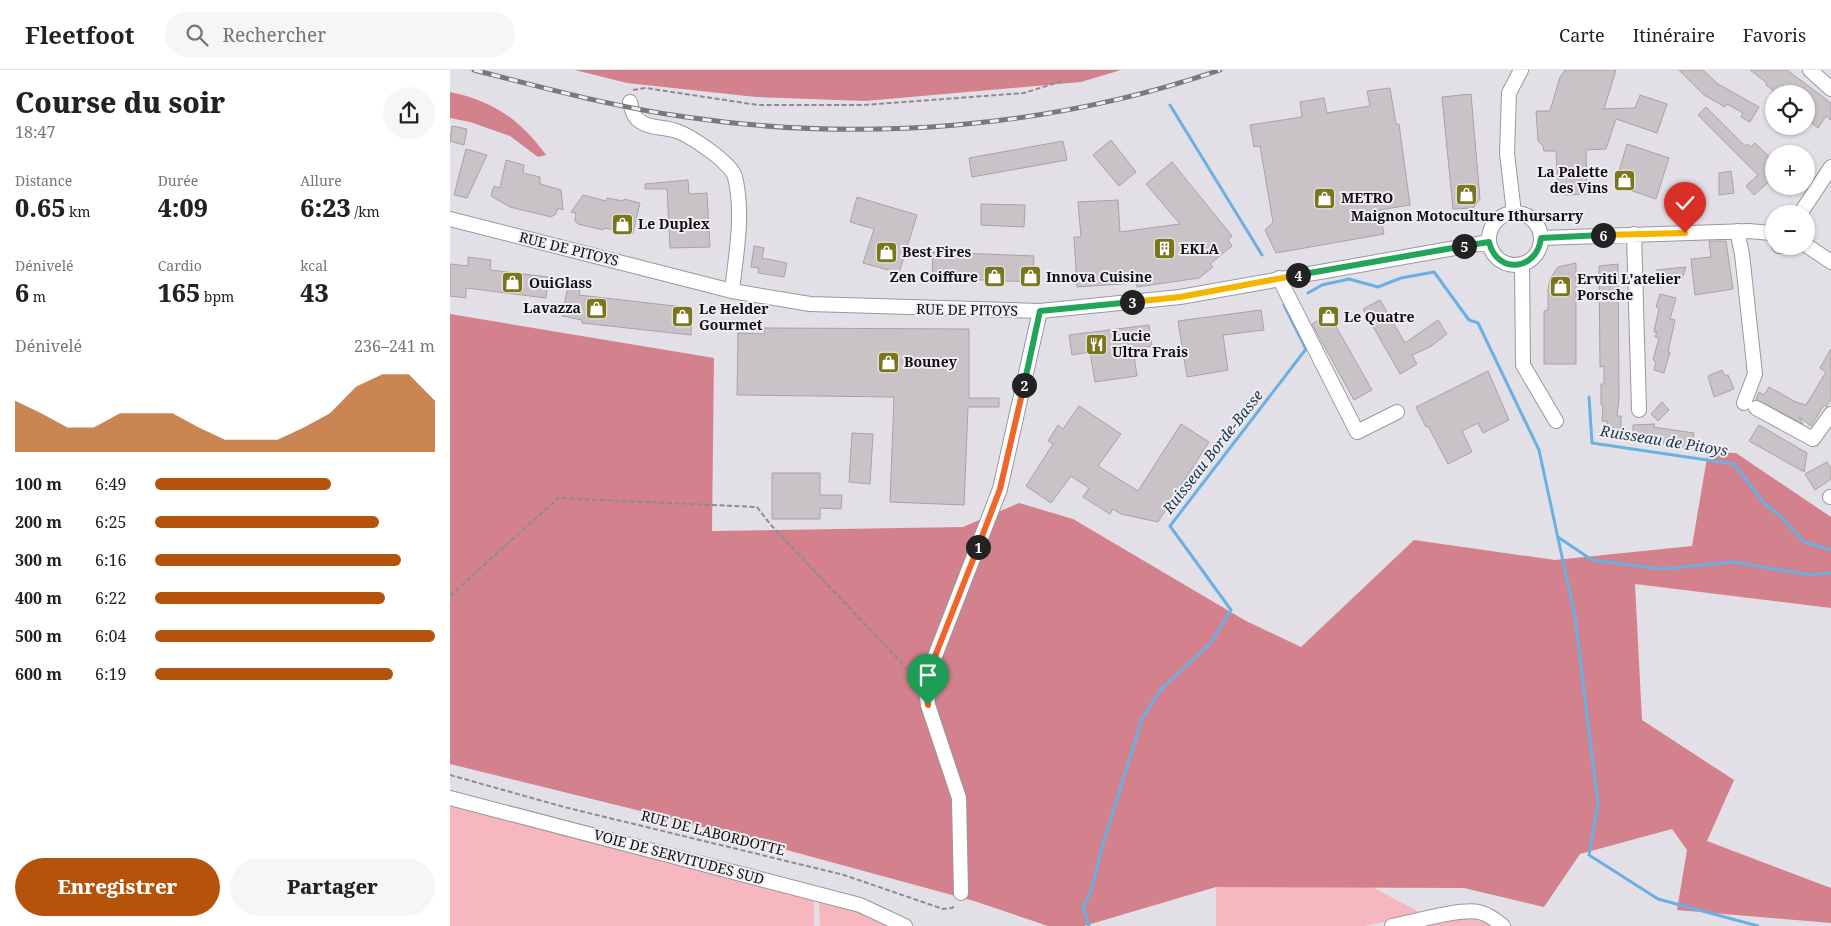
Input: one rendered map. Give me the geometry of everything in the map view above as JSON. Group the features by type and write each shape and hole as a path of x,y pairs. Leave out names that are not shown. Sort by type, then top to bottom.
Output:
{"street":[{"path":"1514,213 1507,153 1509,93 1521,70"},
{"path":"1810,70 1831,89"},
{"path":"630,102 632,113 644,124 674,130 697,142 726,165 735,175 740,214 732,291"},
{"path":"1806,205 1831,167"},
{"path":"1514,213 1522,214 1535,223 1541,238 1536,254 1522,264 1507,264 1500,261 1491,249 1489,242 1493,225 1498,219 1514,213"},
{"name":"RUE DE PITOYS","path":"450,219 732,291 810,304 1040,311 1180,297 1489,242"},
{"path":"1541,238 1737,231 1765,233"},
{"path":"1737,231 1742,254 1755,374 1750,406 1813,439 1831,414"},
{"path":"1634,234 1639,410"},
{"path":"1815,251 1831,262"},
{"path":"1522,264 1523,366 1556,421"},
{"path":"1279,278 1357,432 1397,412"},
{"path":"961,893 959,798 928,705 926,688 930,669 1000,489 1040,311"},
{"name":"VOIE DE SERVITUDES SUD","path":"450,798 860,904 905,926"},
{"path":"1392,926 1461,912 1479,912 1495,919 1503,926"}],"path":[{"path":"630,102 631,92 646,88 758,104 864,105 1024,93 1062,81"},
{"path":"450,596 558,498 757,507 770,524 926,688"},
{"name":"RUE DE LABORDOTTE","path":"450,775 564,807 844,875 943,909 952,908 958,902 961,893"}],"shaded area":[{"path":"575,70 1121,70 1081,82 865,101 756,97 627,83"},
{"path":"450,92 480,101 505,114 526,132 546,155 538,157 510,136 470,122 450,118"},
{"path":"450,314 714,358 712,531 963,527 1019,503 1073,519 1246,621 1301,647 1414,540 1555,560 1692,546 1708,452 1736,453 1831,517 1831,608 1635,584 1642,720 1734,780 1707,841 1831,888 1831,923 1677,910 1687,850 1672,829 1580,854 1544,907 1464,888 1216,887 1084,926 1048,926 974,901 669,818 450,764"},
{"path":"450,800 814,899 814,926 450,926"},
{"path":"1216,887 1372,887 1423,914 1365,926 1216,926"},
{"path":"824,897 900,926 820,926 819,900"},
{"path":"1473,915 1499,926 1405,926"}],"building":[{"path":"1565,70 1616,70 1604,109 1635,108 1640,95 1667,104 1657,133 1616,119 1606,149 1586,150 1587,194 1564,195 1558,188 1556,151 1544,151 1543,146 1538,141 1536,111 1550,111 1560,77"},
{"path":"1679,70 1703,70 1718,84 1759,107 1750,122 1741,117 1743,113 1727,104 1725,107 1704,95"},
{"path":"1750,70 1787,70 1807,85 1766,85 1767,83"},
{"path":"1390,88 1396,124 1399,124 1410,205 1379,210 1384,234 1276,253 1265,230 1273,222 1260,146 1254,147 1250,125 1302,117 1300,102 1324,98 1327,113 1370,106 1367,91"},
{"path":"1815,91 1831,103 1831,120 1826,116 1818,128 1815,126"},
{"path":"1471,94 1480,199 1473,208 1453,209 1442,97"},
{"path":"1706,107 1743,144 1746,146 1748,144 1751,147 1755,143 1765,152 1765,185 1754,195 1746,186 1758,175 1698,115"},
{"path":"452,126 467,129 464,145 450,141"},
{"path":"1111,140 1136,172 1119,186 1093,155"},
{"path":"1063,141 1067,160 972,177 969,158"},
{"path":"1627,144 1669,158 1656,199 1615,185"},
{"path":"466,149 487,155 467,198 454,195"},
{"path":"506,160 524,165 523,173 540,177 540,184 561,190 563,210 558,208 556,214 551,217 510,207 491,196 494,186 500,188"},
{"path":"1172,162 1232,236 1228,240 1232,246 1210,264 1213,267 1199,278 1137,287 1136,283 1077,287 1074,237 1081,237 1078,202 1118,200 1120,232 1180,224 1146,184"},
{"path":"1731,171 1734,193 1719,195 1719,173"},
{"path":"688,180 689,194 707,193 710,247 670,248 667,189 645,189 645,184"},
{"path":"583,195 606,201 607,198 623,201 624,199 640,203 633,233 604,228 603,230 578,224 575,221 576,213 571,212"},
{"path":"857,197 917,215 899,273 863,263 874,229 850,222"},
{"path":"981,204 1025,205 1024,227 981,225"},
{"path":"1709,241 1726,241 1733,289 1695,295 1691,259 1711,257"},
{"path":"754,246 764,248 762,258 787,263 784,277 758,273 759,268 751,267"},
{"path":"933,252 1034,256 1033,282 932,278"},
{"path":"468,257 491,260 490,270 548,277 546,298 466,288 466,298 450,296 450,264 468,266"},
{"path":"1576,263 1576,364 1544,364 1544,311 1548,310 1550,279 1558,267"},
{"path":"1618,264 1619,399 1617,416 1621,416 1621,432 1608,432 1607,421 1602,421 1603,405 1601,405 1601,384 1604,384 1604,366 1600,367 1599,266"},
{"path":"1686,267 1682,279 1657,282 1656,270"},
{"path":"569,281 581,284 579,295 692,308 691,335 582,323 582,320 562,316"},
{"path":"1660,294 1676,298 1670,319 1675,320 1668,352 1670,352 1664,373 1654,370 1656,362 1653,360 1659,338 1655,337 1657,332 1654,332 1659,308 1656,307"},
{"path":"1380,300 1405,343 1438,320 1447,334 1430,347 1412,355 1417,364 1400,374 1363,309"},
{"path":"1261,310 1264,330 1223,335 1228,370 1187,377 1178,321"},
{"path":"1329,314 1372,390 1354,400 1312,324"},
{"path":"1149,325 1152,346 1133,349 1137,376 1095,382 1090,352 1072,355 1069,335"},
{"path":"764,328 969,329 969,398 999,398 999,407 968,407 964,505 890,502 894,397 737,395 738,333 765,334"},
{"path":"1831,349 1831,399 1826,407 1824,405 1811,426 1799,417 1803,424 1756,399 1759,392 1764,395 1769,387 1796,402 1806,405 1826,372 1820,368"},
{"path":"1722,370 1725,376 1728,375 1734,389 1714,397 1708,376"},
{"path":"1488,371 1509,420 1483,433 1478,423 1462,431 1472,452 1448,464 1416,407"},
{"path":"1662,402 1669,410 1658,421 1651,414"},
{"path":"1079,406 1121,434 1098,466 1138,491 1181,424 1209,442 1158,522 1121,514 1113,509 1110,514 1083,497 1089,488 1071,476 1051,503 1026,486 1053,444 1048,441 1058,425 1063,429"},
{"path":"1655,424 1653,427 1694,433 1691,449 1633,440 1633,425"},
{"path":"1759,425 1807,453 1804,472 1749,441"},
{"path":"852,433 873,434 870,484 849,482"},
{"path":"1827,462 1831,468 1831,479 1815,490 1805,474"},
{"path":"772,473 820,473 820,495 842,495 841,509 820,508 820,519 772,519"}],"waterway":[{"name":"Ruisseau Borde-Basse","path":"1170,105 1262,255"},
{"path":"1308,293 1322,285 1349,279 1378,287 1401,278 1434,272 1469,320 1478,323 1539,450 1575,617 1598,804 1589,855 1658,899 1758,926"},
{"name":"Ruisseau Borde-Basse","path":"1089,926 1083,907 1091,891 1102,847 1142,719 1162,688 1210,644 1231,610 1170,526 1306,349 1284,305"},
{"name":"Ruisseau de Pitoys","path":"1589,397 1592,443 1734,464 1764,503 1780,516 1804,542 1831,550"},
{"path":"1558,537 1592,560 1661,569 1733,562 1810,575 1831,573"}],"railway":[{"path":"474,70 553,90 659,113 753,125 820,129 888,129 956,125 1023,117 1090,105 1156,90 1220,70"}],"place":[{"name":"La Palette des Vins","path":"1624,180"},
{"name":"Maignon Motoculture Ithursarry","path":"1467,194"},
{"name":"METRO","path":"1325,198"},
{"name":"Le Duplex","path":"622,224"},
{"name":"EKLA","path":"1164,249"},
{"name":"Best Fires","path":"886,252"},
{"name":"Zen Coiffure","path":"994,277"},
{"name":"Innova Cuisine","path":"1030,277"},
{"name":"OuiGlass","path":"513,283"},
{"name":"Erviti L'atelier Porsche","path":"1561,287"},
{"name":"Lavazza","path":"597,308"},
{"name":"Le Helder Gourmet","path":"683,317"},
{"name":"Le Quatre","path":"1328,317"},
{"name":"Lucie Ultra Frais","path":"1096,344"},
{"name":"Bouney","path":"888,362"}],"route":[{"path":"928,705 926,688 930,669 1000,489 1040,311 1180,297 1470,244 1489,242 1495,256 1500,261 1515,265 1530,260 1536,254 1541,238 1685,233"}]}
